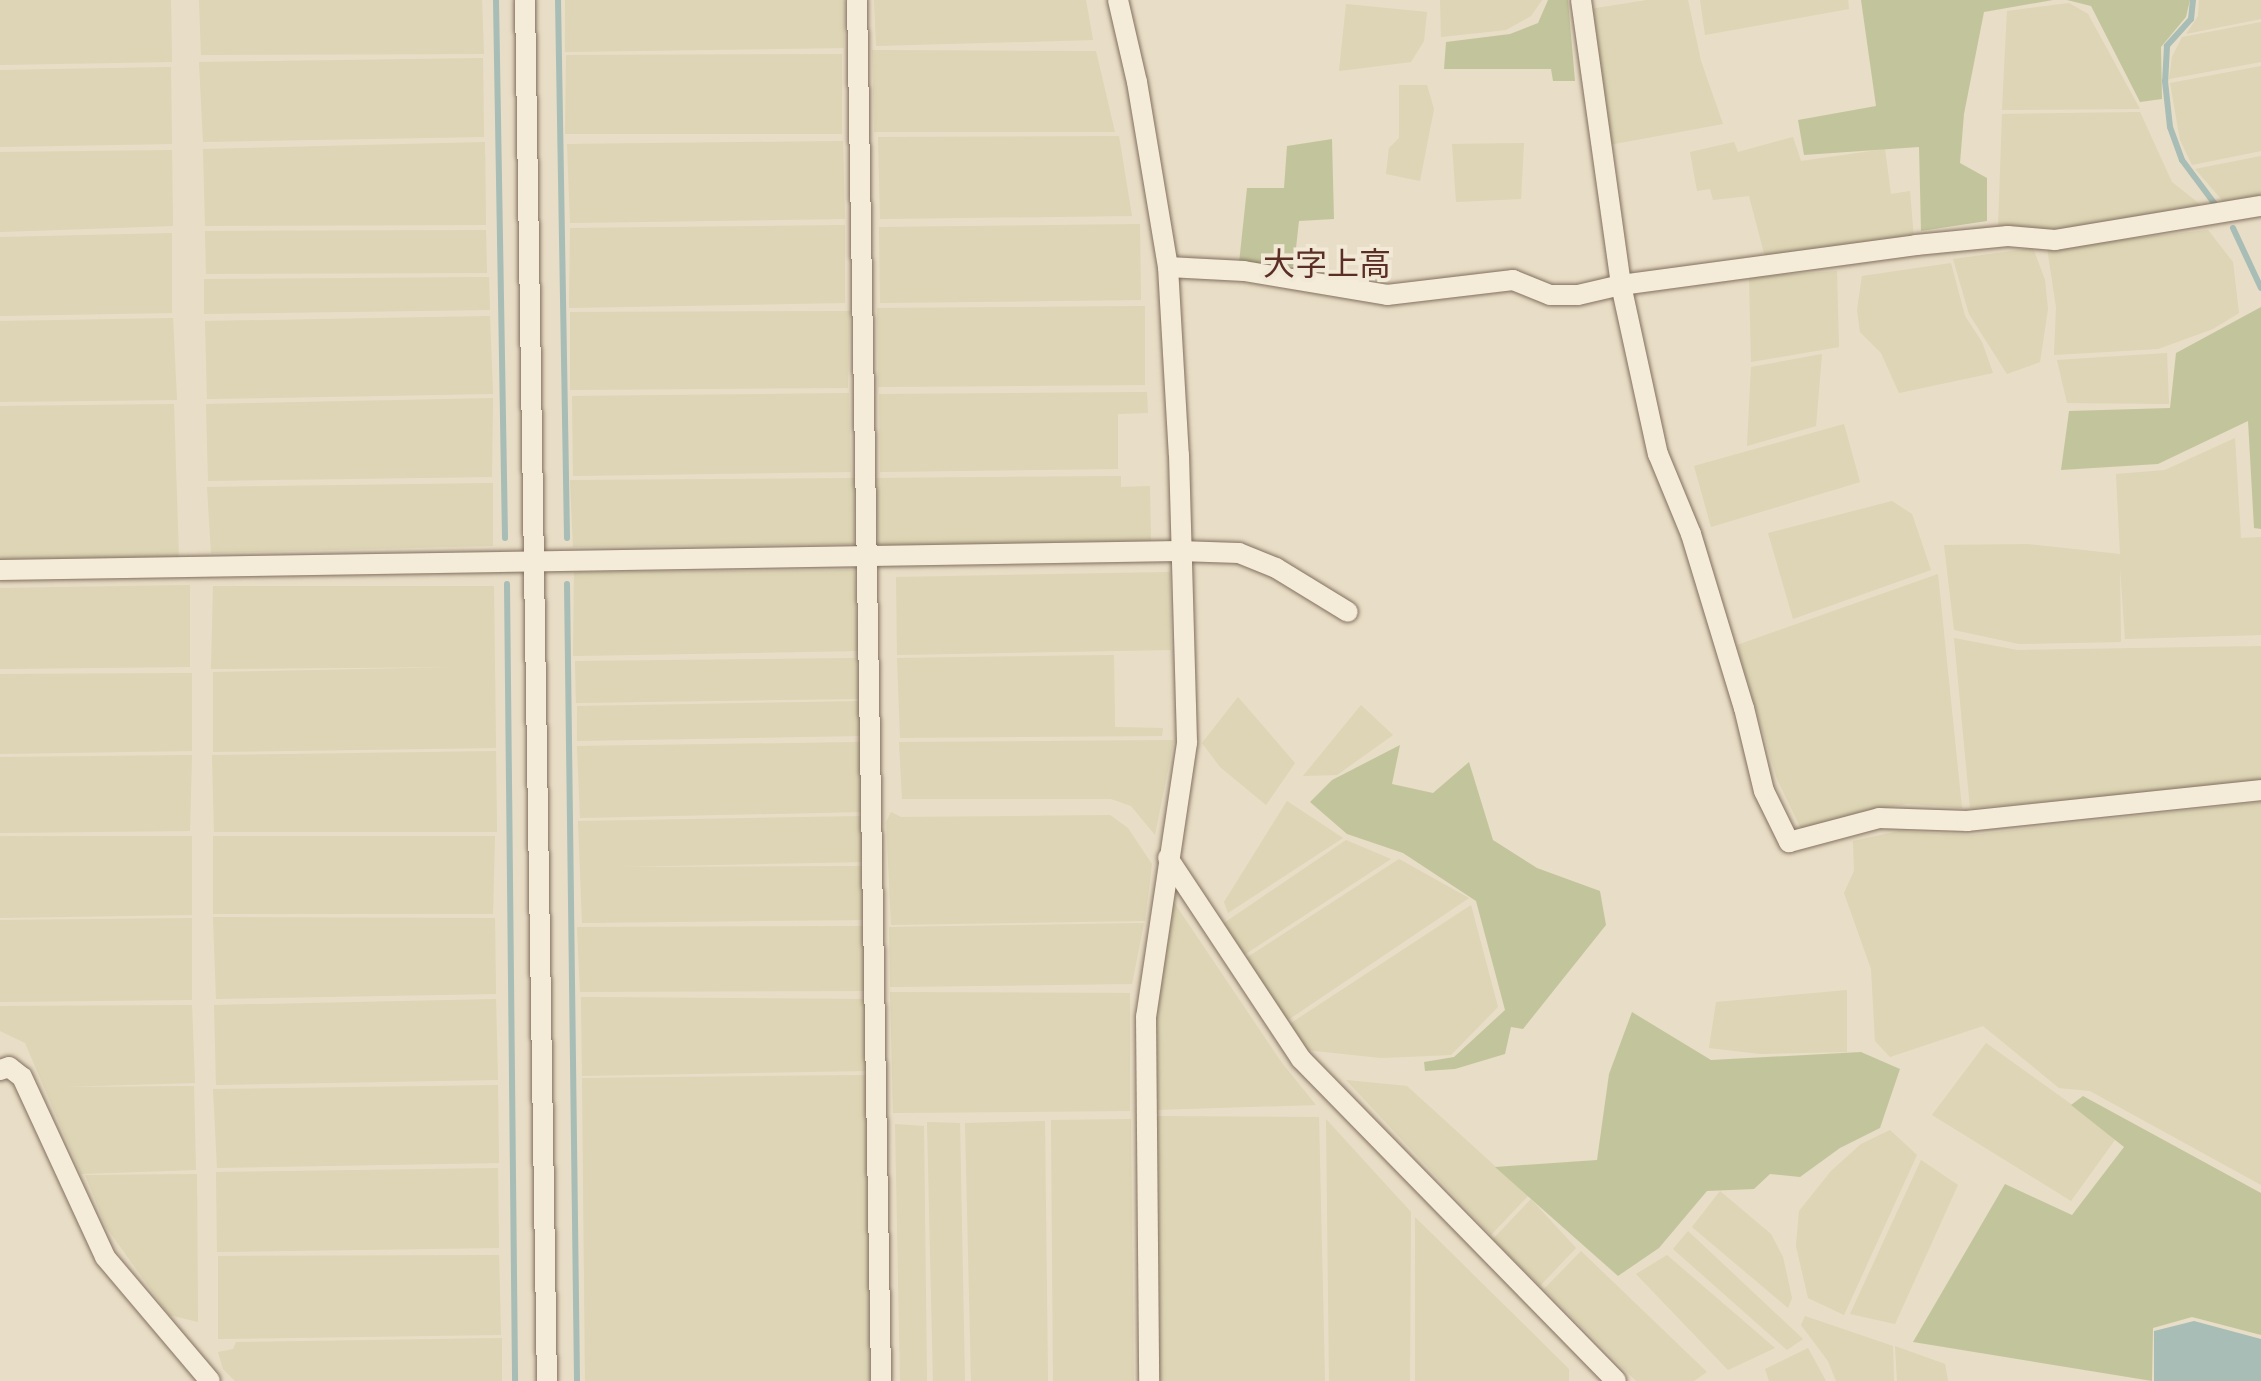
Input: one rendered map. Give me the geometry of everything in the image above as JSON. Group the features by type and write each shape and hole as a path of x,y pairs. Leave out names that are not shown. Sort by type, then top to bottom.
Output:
{"street":[{"path":"525,0 537,560 547,1381"},
{"path":"857,0 882,1381"},
{"path":"1118,0 1137,82 1168,267 1179,456 1187,742 1146,1016 1150,1381"},
{"path":"1581,0 1621,285 1658,454 1691,534 1744,708 1764,792 1789,842 1880,818 1966,821 2261,790"},
{"path":"1168,267 1244,271 1387,296 1514,280 1550,295 1578,296 1621,285 1972,240 2008,236 2056,240 2261,206"},
{"path":"0,570 1179,551 1239,553 1276,568 1348,612"},
{"path":"1168,858 1302,1058 1616,1381"},
{"path":"0,1070 9,1068 22,1077 105,1257 210,1381"}],"shaded area":[{"path":"0,0 171,0 172,62 0,65"},
{"path":"199,0 482,0 484,54 201,55"},
{"path":"565,0 845,0 844,48 565,52"},
{"path":"874,0 1086,0 1093,40 876,46"},
{"path":"1440,0 1542,0 1531,16 1506,30 1441,37"},
{"path":"1647,0 1688,0 1701,61 1723,124 1609,145 1590,9"},
{"path":"1700,0 1848,0 1849,9 1705,35"},
{"path":"2199,0 2261,0 2261,19 2186,34 2198,16"},
{"path":"2069,3 2088,14 2140,109 2002,110 2007,11"},
{"path":"1346,4 1427,12 1424,41 1411,62 1339,71"},
{"path":"2261,22 2261,62 2169,79 2172,57 2182,37"},
{"path":"872,50 1096,51 1115,132 874,132"},
{"path":"842,54 842,134 565,134 566,55"},
{"path":"483,58 484,137 203,142 199,62"},
{"path":"2261,66 2261,151 2192,165 2180,140 2170,83"},
{"path":"171,67 172,144 0,147 0,70"},
{"path":"1399,85 1427,85 1434,109 1420,181 1386,174 1389,148 1399,138"},
{"path":"2140,112 2172,182 2201,205 2054,230 1998,228 2002,114"},
{"path":"1119,136 1132,216 880,219 878,137"},
{"path":"1793,137 1801,161 1885,149 1891,194 1910,191 1914,239 1765,257 1749,196 1713,200 1710,189 1697,191 1690,152 1734,142 1738,152"},
{"path":"843,141 845,219 570,223 567,144"},
{"path":"485,142 486,225 205,226 203,149"},
{"path":"1524,143 1521,199 1456,202 1452,144"},
{"path":"172,150 173,226 0,232 0,152"},
{"path":"2261,156 2261,201 2228,207 2195,169"},
{"path":"1140,224 1141,300 880,303 879,227"},
{"path":"845,225 845,303 569,308 570,228"},
{"path":"486,230 487,273 206,274 205,231"},
{"path":"2208,230 2233,262 2239,313 2213,329 2158,349 2054,355 2056,307 2047,248"},
{"path":"172,233 172,313 0,316 0,237"},
{"path":"2033,248 2045,280 2048,309 2040,362 2007,374 1969,314 1953,259"},
{"path":"1951,263 1965,316 1982,342 1993,373 1899,393 1881,353 1860,332 1857,310 1862,276"},
{"path":"1837,271 1839,347 1751,362 1749,277"},
{"path":"489,277 490,310 204,314 204,279"},
{"path":"1145,306 1145,385 878,387 877,308"},
{"path":"850,311 848,388 570,390 570,312"},
{"path":"490,316 493,394 207,399 205,321"},
{"path":"173,318 177,400 0,402 0,321"},
{"path":"2167,353 2169,404 2067,403 2057,360"},
{"path":"1822,354 1816,426 1747,446 1751,367"},
{"path":"1147,392 1148,413 1118,414 1118,469 880,472 879,394"},
{"path":"849,393 851,472 573,476 572,396"},
{"path":"493,398 492,477 208,481 206,404"},
{"path":"174,404 179,559 0,562 0,406"},
{"path":"1844,424 1860,482 1711,527 1694,466"},
{"path":"2235,438 2241,538 2261,537 2261,635 2125,639 2120,567 2121,642 2019,644 1954,630 1944,545 2028,544 2120,554 2116,474 2165,470"},
{"path":"1121,476 1121,487 1150,486 1151,542 878,546 876,478"},
{"path":"855,478 854,544 573,547 570,480"},
{"path":"493,483 493,546 211,553 207,487"},
{"path":"1892,501 1912,514 1931,570 1793,619 1768,533"},
{"path":"854,570 859,651 573,656 574,572"},
{"path":"1170,572 1171,650 897,655 896,577"},
{"path":"1938,574 1962,808 1907,804 1868,811 1804,835 1777,779 1737,645"},
{"path":"190,585 190,667 0,669 0,588"},
{"path":"213,586 494,586 496,748 213,752 213,672 459,667 211,669"},
{"path":"1954,638 2017,650 2261,646 2261,784 1970,808"},
{"path":"1114,655 1115,727 1163,728 1162,736 900,738 897,658"},
{"path":"858,658 859,699 576,703 575,661"},
{"path":"192,673 192,751 0,754 0,674"},
{"path":"1238,697 1295,763 1266,805 1220,767 1202,743"},
{"path":"860,701 860,736 577,741 577,706"},
{"path":"1361,705 1393,735 1337,775 1303,776"},
{"path":"1174,740 1155,835 1131,806 1111,799 902,799 899,742"},
{"path":"861,742 862,812 580,818 577,746"},
{"path":"496,751 497,832 214,832 212,755"},
{"path":"192,755 190,831 0,833 0,757"},
{"path":"1287,801 1343,838 1228,913 1224,902"},
{"path":"2261,802 2261,1185 2090,1091 2059,1088 1983,1026 1890,1057 1875,1041 1871,969 1844,893 1854,871 1853,841 1899,831 1970,835"},
{"path":"891,812 901,817 1110,815 1128,828 1152,864 1145,921 891,925 886,822"},
{"path":"863,816 863,862 619,867 864,866 866,920 582,923 578,821"},
{"path":"0,836 192,836 192,915 0,918"},
{"path":"213,836 495,836 493,914 213,914"},
{"path":"1346,840 1391,859 1244,955 1221,925"},
{"path":"1399,859 1469,898 1285,1022 1243,960"},
{"path":"1173,901 1282,1063 1316,1105 1154,1110 1155,1015"},
{"path":"1471,905 1498,1007 1451,1055 1381,1058 1306,1050 1288,1025"},
{"path":"213,917 495,918 496,994 216,999"},
{"path":"192,918 192,1000 0,1002 0,920"},
{"path":"1144,923 1132,984 890,987 889,927"},
{"path":"864,926 865,991 580,992 577,927"},
{"path":"1847,990 1847,1052 1760,1054 1709,1048 1716,1002"},
{"path":"890,992 1130,993 1130,1111 893,1113"},
{"path":"581,997 865,999 868,1071 582,1076"},
{"path":"496,999 498,1080 216,1085 214,1005"},
{"path":"192,1005 195,1083 63,1087 194,1086 196,1170 81,1174 25,1043 0,1031 0,1006"},
{"path":"1986,1043 2117,1137 2071,1201 1932,1115"},
{"path":"866,1075 870,1381 585,1381 582,1078"},
{"path":"1346,1080 1407,1086 1528,1196 1491,1235"},
{"path":"498,1085 499,1163 217,1168 213,1089"},
{"path":"1154,1116 1319,1117 1325,1381 1158,1381"},
{"path":"1131,1119 1134,1381 1053,1381 1051,1120"},
{"path":"1326,1119 1411,1212 1410,1381 1329,1381"},
{"path":"1045,1121 1048,1381 971,1381 965,1123"},
{"path":"927,1122 960,1123 965,1381 933,1381"},
{"path":"895,1124 924,1126 927,1381 900,1381"},
{"path":"1890,1130 1917,1155 1844,1315 1808,1298 1796,1246 1799,1211 1831,1171 1861,1144"},
{"path":"1921,1160 1958,1185 1895,1324 1850,1314"},
{"path":"498,1168 499,1248 217,1252 216,1172"},
{"path":"197,1174 198,1322 169,1315 106,1227 85,1175"},
{"path":"1720,1191 1771,1234 1783,1257 1792,1298 1788,1308 1692,1227"},
{"path":"1531,1199 1576,1248 1540,1286 1493,1239"},
{"path":"1415,1217 1569,1369 1569,1381 1415,1381"},
{"path":"1688,1231 1803,1339 1787,1350 1673,1249"},
{"path":"1581,1251 1707,1372 1694,1381 1636,1381 1544,1289"},
{"path":"499,1255 501,1335 218,1339 218,1256"},
{"path":"1667,1255 1775,1348 1728,1370 1636,1274"},
{"path":"1805,1316 1893,1346 1894,1381 1836,1381 1828,1361 1801,1325"},
{"path":"502,1338 502,1381 235,1381 223,1369 218,1352 233,1349 236,1342"},
{"path":"1895,1346 1945,1364 1948,1381 1897,1381"},
{"path":"1808,1348 1826,1381 1769,1381 1765,1369"}],"green space":[{"path":"1548,0 1568,0 1575,81 1553,81 1551,69 1444,69 1446,42 1510,34 1538,23"},
{"path":"1861,0 2053,0 1984,12 1964,114 1960,163 1987,178 1987,221 1921,231 1919,147 1804,155 1798,120 1876,106"},
{"path":"2067,0 2190,0 2186,17 2161,47 2162,99 2140,102 2091,6"},
{"path":"1332,139 1334,219 1299,221 1294,266 1239,263 1247,188 1284,188 1287,146"},
{"path":"2261,307 2261,529 2254,528 2248,421 2158,464 2061,470 2069,411 2170,408 2176,353"},
{"path":"1400,745 1392,784 1433,793 1469,762 1493,840 1537,868 1600,891 1606,925 1523,1029 1511,1027 1505,1054 1455,1069 1425,1071 1424,1062 1454,1057 1505,1010 1476,901 1403,853 1347,834 1310,802 1332,780"},
{"path":"1632,1012 1711,1060 1861,1052 1900,1069 1880,1128 1840,1148 1800,1177 1770,1174 1754,1189 1707,1191 1659,1248 1618,1276 1495,1167 1597,1160 1609,1074"},
{"path":"2083,1096 2261,1193 2261,1335 2192,1317 2153,1328 2152,1381 1913,1342 2005,1184 2072,1215 2124,1147 2071,1105"}],"water":[{"path":"2194,1321 2261,1339 2261,1381 2154,1381 2154,1331"}],"waterway":[{"path":"496,0 505,538"},
{"path":"558,0 567,538"},
{"path":"2193,0 2191,19 2167,46 2165,81 2170,127 2182,160 2214,203"},
{"path":"2233,228 2261,288"},
{"path":"507,584 515,1381"},
{"path":"567,584 577,1381"}],"district":[{"name":"大字上高","path":"1327,262"}]}
